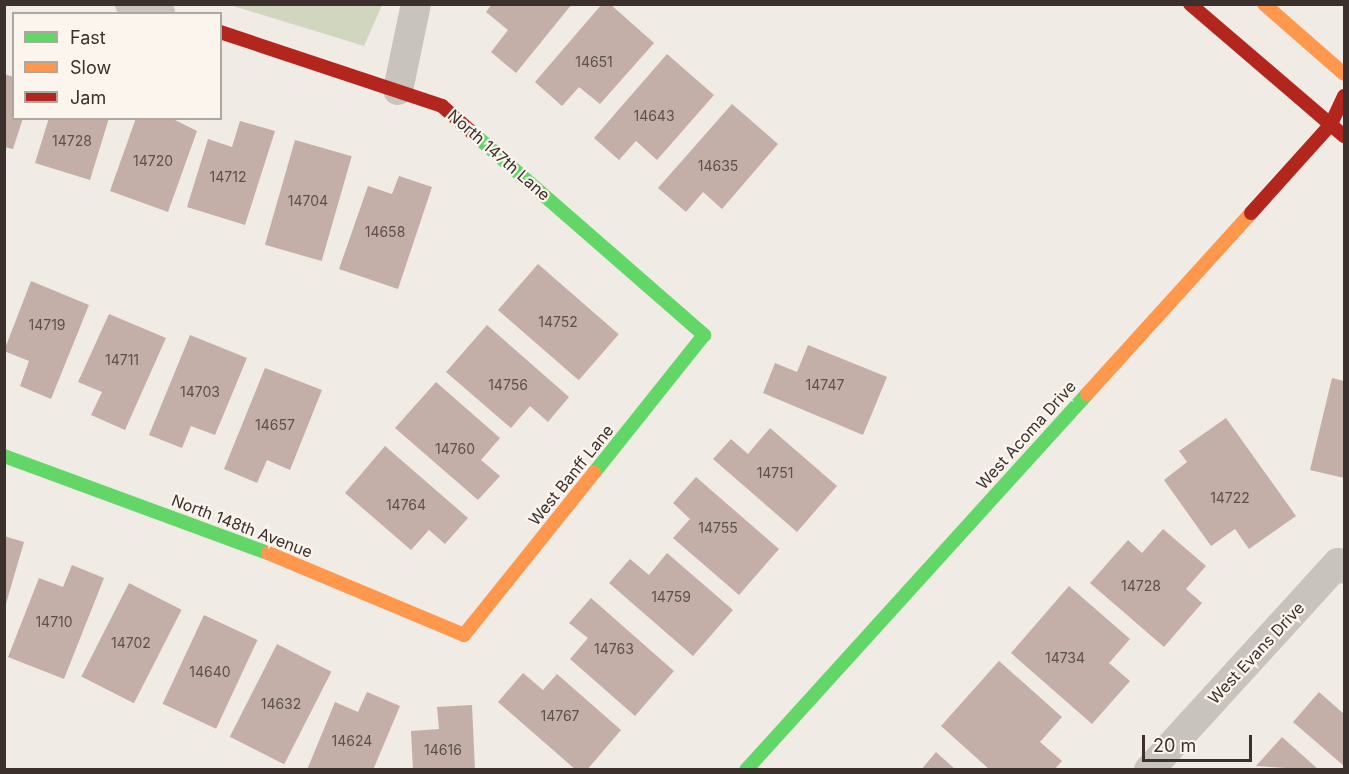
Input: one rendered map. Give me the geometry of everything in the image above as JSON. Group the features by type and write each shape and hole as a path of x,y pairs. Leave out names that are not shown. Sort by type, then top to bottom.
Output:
{"street":[{"path":"130,4 154,12"},
{"path":"398,90 416,4"},
{"path":"1190,4 1338,122 1344,136"},
{"path":"1264,4 1344,74"},
{"name":"North 147th Lane","path":"222,33 442,106 704,335"},
{"name":"West Acoma Drive","path":"746,770 1338,122 1344,96"},
{"name":"West Banff Lane","path":"464,635 704,335"},
{"name":"North 148th Avenue","path":"4,456 225,535 464,635"},
{"name":"West Evans Drive","path":"1149,770 1341,566"}],"green space":[{"path":"382,4 364,46 230,5"}],"building":[{"path":"492,4 572,4 516,73 491,52 508,30 486,12"},
{"path":"602,4 610,4 654,43 600,104 579,87 562,106 535,82"},
{"path":"667,54 714,95 657,160 636,141 619,160 594,138"},
{"path":"4,74 12,76 12,120 22,120 13,149 4,147"},
{"path":"732,104 778,144 722,209 703,192 686,212 658,188"},
{"path":"48,120 108,120 90,180 35,163"},
{"path":"135,120 175,120 197,131 168,212 110,191"},
{"path":"240,121 275,131 245,225 187,207 208,139 232,147"},
{"path":"295,140 352,156 322,261 265,245"},
{"path":"399,176 432,187 398,289 339,269 368,186 392,194"},
{"path":"538,264 619,334 579,380 498,310"},
{"path":"31,281 89,305 51,399 20,386 29,361 4,351"},
{"path":"109,314 166,338 125,430 91,415 102,392 78,382"},
{"path":"487,325 569,397 548,422 530,406 511,428 446,372"},
{"path":"190,335 247,358 215,435 191,426 182,448 149,435"},
{"path":"808,345 887,377 863,435 763,393 775,363 797,372"},
{"path":"265,368 322,390 290,470 267,460 257,483 224,469"},
{"path":"1332,378 1344,381 1344,478 1310,470"},
{"path":"436,382 500,438 481,460 500,476 478,500 395,428"},
{"path":"1226,418 1296,516 1249,549 1235,529 1211,546 1164,480 1187,462 1179,451"},
{"path":"770,428 837,486 797,532 713,459 731,439 748,454"},
{"path":"385,446 468,518 445,544 429,530 411,550 345,493"},
{"path":"696,477 779,549 739,595 673,538 690,519 673,503"},
{"path":"1163,529 1206,566 1186,589 1202,603 1164,647 1090,583 1128,540 1142,553"},
{"path":"4,536 24,542 5,607 4,607"},
{"path":"667,553 733,610 693,656 609,583 630,559 649,575"},
{"path":"72,565 104,578 64,679 8,657 39,578 63,587"},
{"path":"129,583 182,610 134,703 81,677"},
{"path":"1069,586 1130,639 1109,663 1130,681 1092,724 1011,653"},
{"path":"591,598 674,671 635,716 570,659 588,638 569,623"},
{"path":"204,615 257,640 216,729 163,704"},
{"path":"277,644 331,672 284,764 230,737"},
{"path":"999,661 1062,717 1040,742 1062,761 1054,770 990,770 941,726"},
{"path":"523,673 543,690 557,674 621,730 587,770 576,770 498,702"},
{"path":"367,692 400,706 373,770 307,770 335,702 358,712"},
{"path":"1319,692 1344,714 1344,766 1293,722"},
{"path":"472,705 475,770 413,770 411,731 439,729 437,707"},
{"path":"1282,737 1319,770 1256,766"},
{"path":"936,752 956,770 921,770"}],"traffic: fast":[{"path":"476,136 704,335 594,473"},
{"path":"746,770 1087,394"},
{"path":"4,456 268,553"}],"traffic: slow":[{"path":"1264,4 1344,74"},
{"path":"1087,394 1251,213"},
{"path":"268,553 464,635 594,473"}],"traffic: jam":[{"path":"1190,4 1344,136"},
{"path":"222,33 442,106 476,136"},
{"path":"1251,213 1331,124 1344,96"}]}
